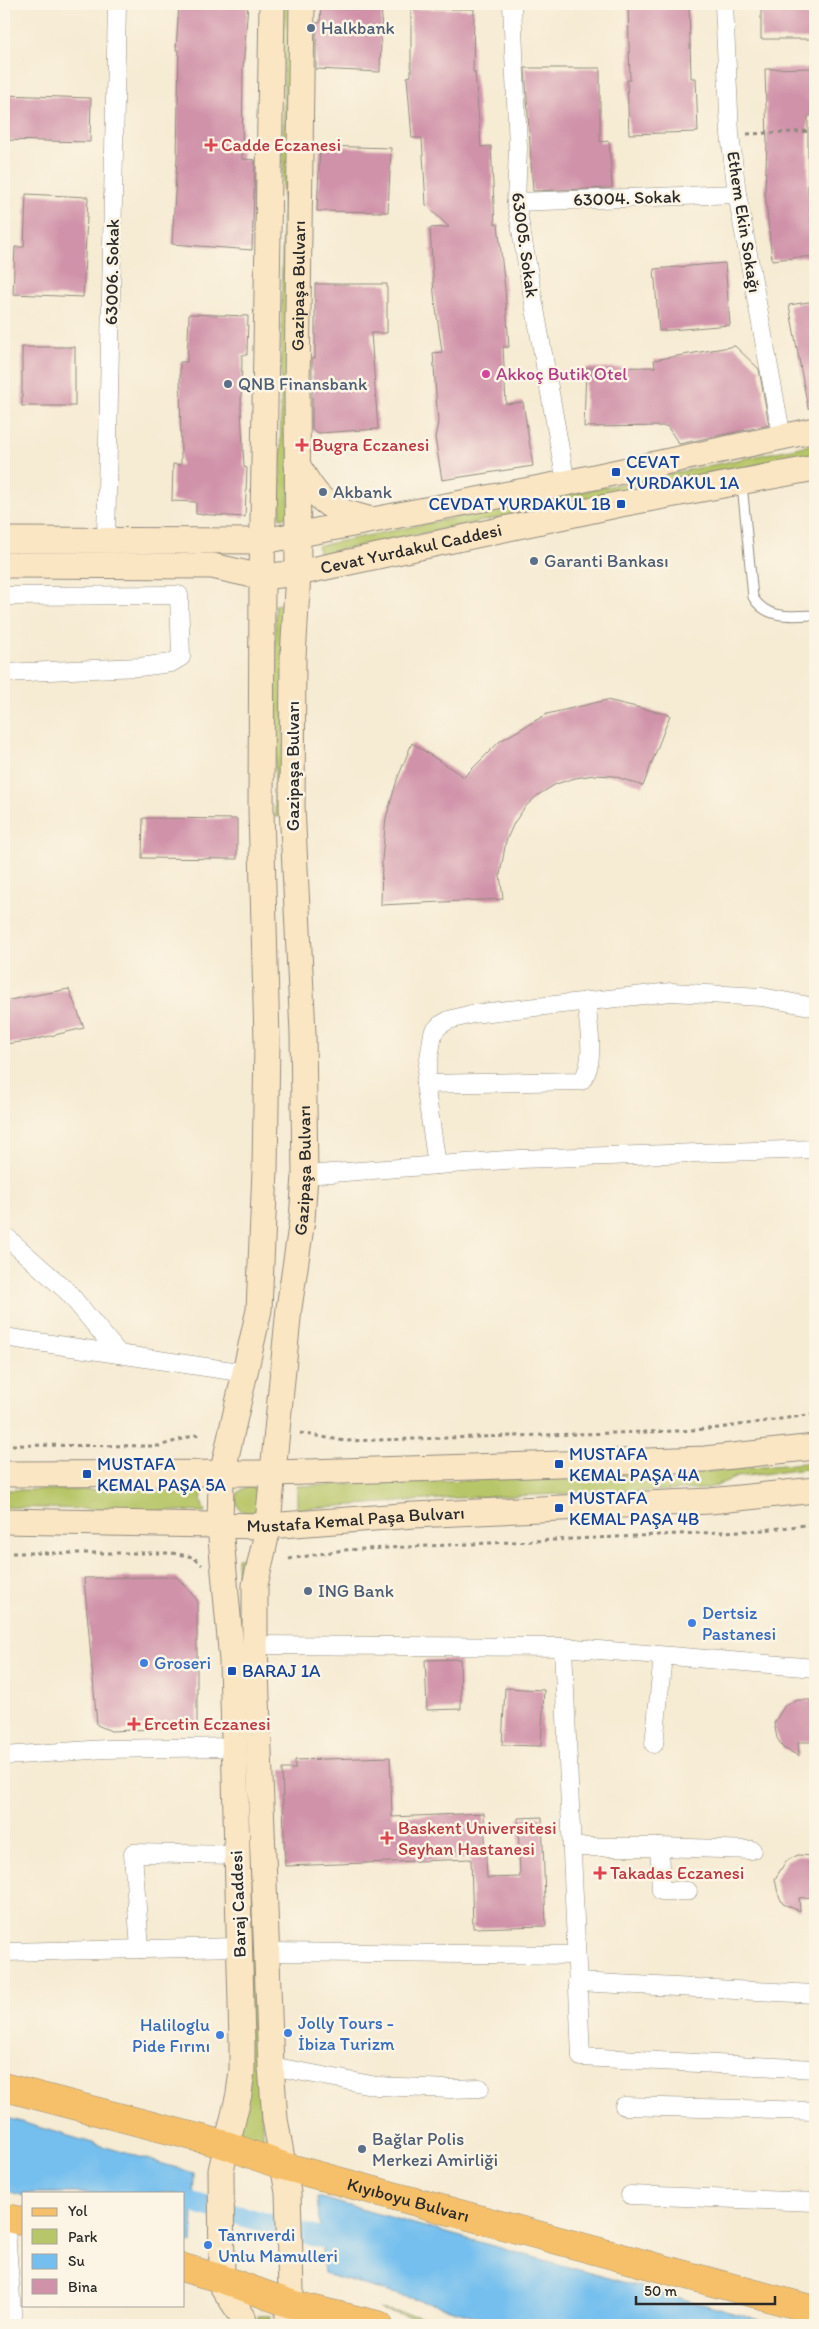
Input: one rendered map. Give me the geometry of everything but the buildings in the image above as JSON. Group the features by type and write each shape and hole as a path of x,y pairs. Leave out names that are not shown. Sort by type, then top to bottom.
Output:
{"main road":[{"name":"Gazipaşa Bulvarı","path":"222,1474 259,1310 265,1170 267,1041 261,810 262,577 272,4"},
{"name":"Gazipaşa Bulvarı","path":"268,1526 289,1308 302,1220 306,1175 303,1032 292,806 293,657 298,573 297,464 302,4"},
{"name":"Cevat Yurdakul Caddesi","path":"4,540 264,541 566,483 815,430"},
{"path":"297,464 309,485 324,503 336,510 374,521"},
{"name":"Cevat Yurdakul Caddesi","path":"4,565 212,566 262,577 298,573 621,504 815,468"},
{"path":"4,1474 273,1473 705,1458 815,1447"},
{"name":"Baraj Caddesi","path":"222,1474 220,1527 232,1661 242,2070 239,2094 224,2158 222,2286 243,2317 245,2325"},
{"name":"Mustafa Kemal Paşa Bulvarı","path":"4,1521 101,1522 220,1527 268,1526 414,1515 710,1501 815,1490"},
{"name":"Baraj Caddesi","path":"268,1526 255,1585 255,1644 271,2066 275,2119 288,2193 290,2306"},
{"name":"Kıyıboyu Bulvarı","path":"4,2087 224,2158 282,2166 815,2310"},
{"path":"185,2268 222,2276 290,2306 379,2325"}],"street":[{"name":"63006. Sokak","path":"106,540 117,4"},
{"name":"63005. Sokak","path":"512,4 518,148 516,202 566,483"},
{"name":"Ethem Ekin Sokağı","path":"724,4 730,134 737,194 782,438"},
{"name":"63004. Sokak","path":"516,202 737,194"},
{"path":"4,596 179,595 180,657 170,663 139,667 4,673"},
{"path":"437,1165 425,1084 433,1033 444,1022 472,1014 671,992 762,997 815,1007"},
{"path":"425,1084 581,1081 588,1074 590,1063 586,1002"},
{"path":"306,1175 520,1159 815,1149"},
{"path":"4,1235 68,1292 119,1354"},
{"path":"4,1337 246,1373"},
{"path":"255,1644 563,1647 815,1668"},
{"path":"563,1647 580,2057 815,2069"},
{"path":"654,1744 663,1656"},
{"path":"4,1756 105,1749 234,1747"},
{"path":"572,1847 658,1846 752,1850"},
{"path":"658,1846 661,1892 688,1891"},
{"path":"140,1949 133,1853 236,1855"},
{"path":"4,1952 239,1948"},
{"path":"266,1952 576,1955"},
{"path":"578,1982 815,1994"},
{"path":"271,2066 378,2086 450,2089 480,2088"},
{"path":"624,2106 815,2111"},
{"path":"630,2195 815,2202"},
{"path":"11,2219 13,2325"}],"lane":[{"path":"742,481 753,597 760,607 773,614 815,615"}],"path":[{"path":"738,134 815,131"},
{"path":"300,1433 354,1441 629,1433 719,1428 815,1414"},
{"path":"4,1445 159,1446 199,1434"},
{"path":"288,1559 344,1550 763,1530 815,1524"},
{"path":"4,1553 172,1553 193,1558 211,1572 225,1570"}],"green space":[{"path":"284,4 291,4 289,517 280,518"},
{"path":"815,444 815,454 320,554 317,546"},
{"path":"285,603 283,816 275,817 275,605"},
{"path":"815,1462 815,1468 737,1477 707,1489 455,1498 297,1509 297,1486 719,1471"},
{"path":"249,1487 258,1491 262,1500 258,1509 249,1513 240,1509 236,1500 240,1491"},
{"path":"203,1489 201,1501 205,1512 4,1507 4,1490"},
{"path":"237,1558 246,1558 244,1596 257,2066 264,2144 240,2140 246,1806"},
{"path":"380,2309 455,2323 463,2325 437,2325"},
{"path":"258,2316 271,2316 270,2325 259,2325"}],"water":[{"path":"4,2117 194,2173 192,2244 185,2242 185,2192 22,2192 22,2195 4,2190"},
{"path":"317,2197 777,2325 507,2325 324,2274"}],"waterway":[{"path":"185,2200 346,2245"}],"place":[{"name":"Halkbank","path":"311,28"},
{"name":"Cadde Eczanesi","path":"211,145"},
{"name":"Akkoç Butik Otel","path":"486,374"},
{"name":"QNB Finansbank","path":"228,384"},
{"name":"Bugra Eczanesi","path":"302,445"},
{"name":"CEVAT YURDAKUL 1A","path":"616,472"},
{"name":"Akbank","path":"323,492"},
{"name":"CEVDAT YURDAKUL 1B","path":"621,504"},
{"name":"Garanti Bankası","path":"534,561"},
{"name":"MUSTAFA KEMAL PAŞA 4A","path":"559,1464"},
{"name":"MUSTAFA KEMAL PAŞA 5A","path":"87,1474"},
{"name":"MUSTAFA KEMAL PAŞA 4B","path":"559,1508"},
{"name":"ING Bank","path":"308,1591"},
{"name":"Dertsiz Pastanesi","path":"692,1623"},
{"name":"Groseri","path":"144,1663"},
{"name":"BARAJ 1A","path":"232,1671"},
{"name":"Ercetin Eczanesi","path":"134,1724"},
{"name":"Baskent Universitesi Seyhan Hastanesi","path":"387,1838"},
{"name":"Takadas Eczanesi","path":"600,1873"},
{"name":"Jolly Tours - İbiza Turizm","path":"288,2033"},
{"name":"Haliloglu Pide Fırını","path":"220,2035"},
{"name":"Bağlar Polis Merkezi Amirliği","path":"362,2149"},
{"name":"Tanrıverdi Unlu Mamulleri","path":"208,2245"}]}
